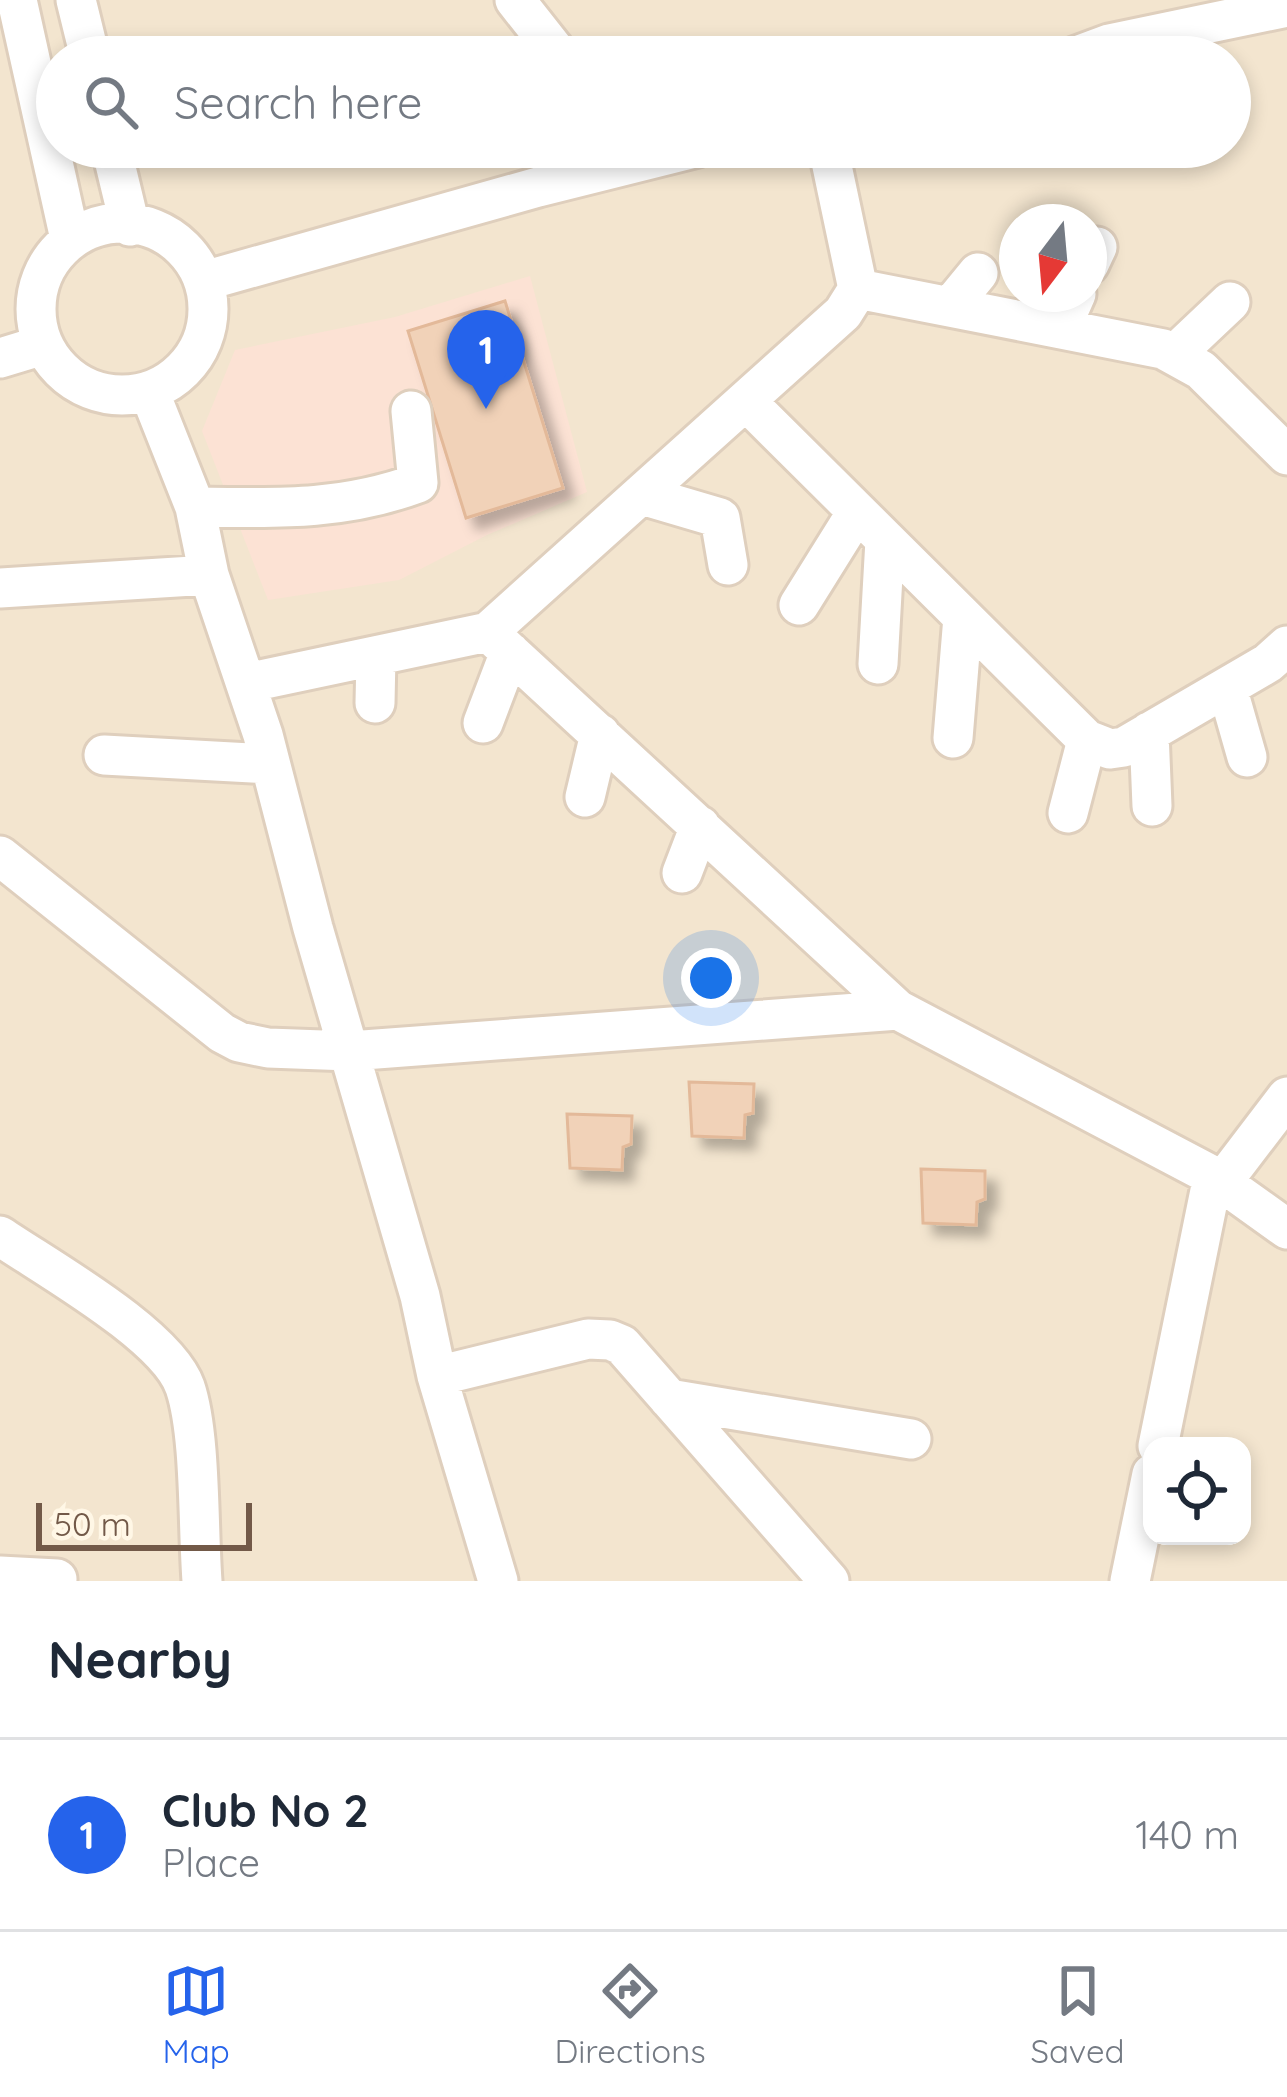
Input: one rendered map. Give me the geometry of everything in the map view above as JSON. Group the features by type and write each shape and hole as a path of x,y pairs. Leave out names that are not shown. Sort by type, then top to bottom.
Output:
{"street":[{"path":"17,0 36,85"},
{"path":"76,0 85,36"},
{"path":"515,0 543,36"},
{"path":"1147,36 1287,7"},
{"path":"54,168 70,238"},
{"path":"116,168 130,226"},
{"path":"204,281 585,168"},
{"path":"483,723 499,642 642,495 843,313 858,289 832,168"},
{"path":"0,358 25,323 50,260 70,238 97,226 155,229 180,245 204,281 207,323 198,349 182,371 149,391 107,394 81,385 59,369 25,323"},
{"path":"950,307 978,273"},
{"path":"858,289 950,307 999,309"},
{"path":"1175,354 1230,302"},
{"path":"1071,312 1175,354 1201,370 1286,452"},
{"path":"149,391 195,506 209,575 270,764 420,1296 436,1376 498,1581"},
{"path":"747,402 1087,740 1124,747 1287,646"},
{"path":"195,506 283,508 370,500 418,483 411,411"},
{"path":"642,495 720,518 728,565"},
{"path":"799,604 871,526"},
{"path":"871,526 878,664"},
{"path":"0,587 209,575"},
{"path":"953,738 963,616"},
{"path":"246,683 376,656 499,642 898,1010 1218,1179 1287,1228"},
{"path":"375,703 376,656"},
{"path":"1227,686 1247,758"},
{"path":"1150,732 1152,806"},
{"path":"585,797 600,734"},
{"path":"1068,813 1087,740"},
{"path":"104,754 270,764"},
{"path":"682,873 700,826"},
{"path":"0,856 238,1042 268,1048 350,1051 898,1010"},
{"path":"1160,1437 1218,1179 1287,1097"},
{"path":"0,1236 118,1317 172,1363 189,1405 202,1581"},
{"path":"436,1376 597,1338 622,1345 829,1581"},
{"path":"669,1399 911,1439"},
{"path":"1130,1581 1143,1518"},
{"path":"0,1576 58,1579"}],"shaded area":[{"path":"0,0 1287,0 1287,1581 0,1581"},
{"path":"530,276 587,492 399,580 268,600 202,431 235,350 395,317"}],"building":[{"path":"505,301 563,488 466,518 408,331"},
{"path":"689,1082 754,1084 753,1113 745,1115 744,1138 692,1136"},
{"path":"567,1114 632,1116 631,1144 623,1147 622,1170 570,1168"},
{"path":"921,1169 985,1171 985,1199 977,1202 976,1225 923,1223"}],"place":[{"name":"Club No 2","path":"486,409"}]}
